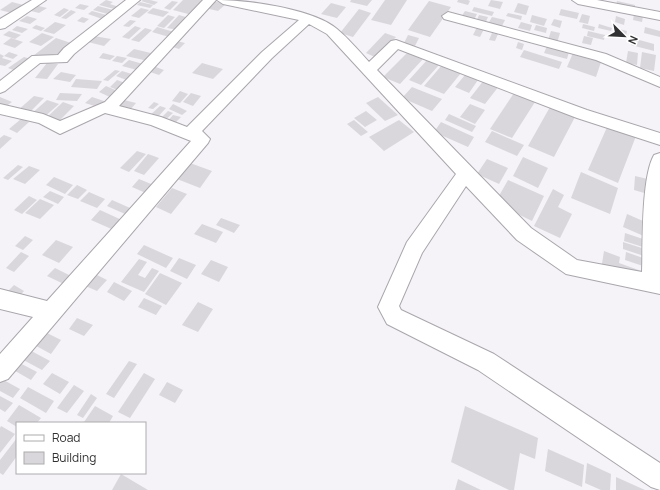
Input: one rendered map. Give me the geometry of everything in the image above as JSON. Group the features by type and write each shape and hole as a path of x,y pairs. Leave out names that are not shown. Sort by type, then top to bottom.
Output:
{"street":[{"path":"0,25 40,0"},
{"path":"0,88 37,59 62,59 68,51 134,0"},
{"path":"108,108 210,0"},
{"path":"223,0 308,18 332,31 465,174 524,234 573,268 656,284 653,223 657,168 660,159"},
{"path":"578,0 660,16"},
{"path":"448,16 601,57 660,82"},
{"path":"202,139 192,132 267,55 308,18"},
{"path":"369,70 396,44 582,114 660,139"},
{"path":"0,109 43,118 60,128 104,107 156,121 202,139"},
{"path":"0,371 202,139"},
{"path":"465,174 414,248 388,307 394,317 486,362 660,478"},
{"path":"0,299 51,312"}],"building":[{"path":"106,0 113,2 110,4 122,8 118,10 99,5"},
{"path":"183,0 203,0 192,15 173,10"},
{"path":"351,0 372,0 367,6 350,2"},
{"path":"385,0 407,0 391,25 371,20"},
{"path":"458,0 470,1 468,5 457,2"},
{"path":"491,0 503,2 500,9 488,6"},
{"path":"141,1 158,2 154,5"},
{"path":"172,1 178,2 170,10 164,8"},
{"path":"213,1 226,4 218,11 205,8"},
{"path":"429,1 451,7 430,37 408,30"},
{"path":"617,1 635,5 635,9 616,5"},
{"path":"12,2 27,6 15,14 0,10"},
{"path":"140,2 153,5 150,8 137,5"},
{"path":"331,3 346,7 337,18 321,14"},
{"path":"518,3 529,6 526,15 514,12"},
{"path":"80,4 89,6 84,10 75,8"},
{"path":"35,5 47,8 39,13 27,10"},
{"path":"98,6 117,11 111,15 93,10"},
{"path":"474,7 494,12 492,16 472,11"},
{"path":"64,8 69,10 60,17 54,15"},
{"path":"141,8 149,10 139,18 131,16"},
{"path":"153,8 169,12 163,17 147,13"},
{"path":"359,9 371,13 353,37 340,33"},
{"path":"561,9 579,13 577,19 559,15"},
{"path":"71,10 76,12 66,19 61,18"},
{"path":"92,11 110,16 105,20 88,14"},
{"path":"465,11 477,14 474,20 461,17"},
{"path":"508,13 522,16 521,20 506,16"},
{"path":"582,14 590,16 588,24 579,22"},
{"path":"634,14 643,16 642,22 633,20"},
{"path":"168,15 175,17 164,28 157,26"},
{"path":"179,15 189,18 178,30 167,28"},
{"path":"479,15 488,17 485,24 476,22"},
{"path":"532,15 547,19 544,26 530,22"},
{"path":"27,16 37,19 30,24 19,21"},
{"path":"616,16 625,19 624,25 615,22"},
{"path":"82,17 89,19 84,23 77,21"},
{"path":"492,17 505,20 501,28 488,24"},
{"path":"554,19 562,21 560,28 551,25"},
{"path":"130,20 136,21 129,27 123,26"},
{"path":"55,22 66,25 54,34 43,31"},
{"path":"521,22 532,25 530,31 518,28"},
{"path":"583,24 595,27 594,31 582,28"},
{"path":"599,24 612,28 611,31 598,28"},
{"path":"36,25 45,28 41,31 32,28"},
{"path":"478,25 485,27 480,37 473,35"},
{"path":"536,25 547,28 546,33 534,30"},
{"path":"17,26 28,29 22,33 12,30"},
{"path":"135,26 141,28 129,39 122,37"},
{"path":"157,27 174,32 169,37 152,32"},
{"path":"645,27 660,31 660,37 644,33"},
{"path":"145,28 152,30 139,42 131,40"},
{"path":"615,28 627,31 626,36 614,33"},
{"path":"9,31 21,35 15,39 3,35"},
{"path":"551,31 560,33 557,43 548,40"},
{"path":"588,31 605,35 604,40 587,36"},
{"path":"42,33 54,37 41,46 29,42"},
{"path":"385,33 396,37 377,58 366,53"},
{"path":"492,33 498,34 495,41 489,40"},
{"path":"408,35 419,38 415,46 404,43"},
{"path":"94,36 111,39 104,46 88,42"},
{"path":"584,36 593,38 591,45 582,43"},
{"path":"11,38 23,42 15,48 3,44"},
{"path":"56,38 74,44 61,54 41,57 33,56"},
{"path":"632,38 654,44 654,51 631,45"},
{"path":"173,40 185,43 179,49 167,45"},
{"path":"518,42 524,44 522,50 516,48"},
{"path":"547,46 569,52 567,59 544,53"},
{"path":"134,49 155,54 148,61 126,56"},
{"path":"524,50 562,62 559,69 520,57"},
{"path":"628,51 638,53 637,65 626,63"},
{"path":"9,52 18,55 13,59 4,56"},
{"path":"642,52 656,55 654,71 640,68"},
{"path":"103,53 115,56 110,60 99,58"},
{"path":"407,53 423,59 400,84 383,77"},
{"path":"573,53 601,62 596,77 567,67"},
{"path":"0,54 4,56 2,58 12,61 5,66 0,65"},
{"path":"117,56 127,58 122,63 112,61"},
{"path":"24,57 31,59 16,71 8,68"},
{"path":"129,60 143,64 137,70 122,66"},
{"path":"427,60 439,65 421,85 409,80"},
{"path":"47,63 58,64 47,79 35,78"},
{"path":"202,63 223,69 213,79 192,73"},
{"path":"442,65 461,73 444,94 424,86"},
{"path":"153,66 164,70 159,75 147,71"},
{"path":"115,70 120,71 108,81 103,80"},
{"path":"122,71 135,75 129,81 116,76"},
{"path":"61,72 76,75 70,82 53,79"},
{"path":"465,75 478,80 469,93 455,87"},
{"path":"76,79 102,81 97,89 71,87"},
{"path":"117,80 128,84 120,91 110,87"},
{"path":"484,80 499,86 485,104 470,98"},
{"path":"106,86 120,92 112,98 99,92"},
{"path":"412,87 442,99 432,111 402,98"},
{"path":"180,91 188,94 180,103 172,101"},
{"path":"60,93 82,94 77,101 56,100"},
{"path":"191,93 201,96 193,106 183,102"},
{"path":"514,93 535,102 512,138 490,129"},
{"path":"34,96 44,98 28,114 17,111"},
{"path":"0,97 12,102 2,109 0,108"},
{"path":"92,97 107,102 101,108 85,103"},
{"path":"378,97 398,115 385,121 366,103"},
{"path":"120,99 136,103 130,110 113,106"},
{"path":"47,100 59,104 42,119 30,115"},
{"path":"63,102 74,106 56,124 44,120"},
{"path":"154,102 159,104 153,109 148,108"},
{"path":"173,104 187,111 182,115 169,109"},
{"path":"470,104 485,110 475,124 460,117"},
{"path":"160,106 166,108 155,120 148,117"},
{"path":"550,107 575,117 554,157 528,146"},
{"path":"168,111 173,113 162,123 157,122"},
{"path":"366,111 377,120 365,127 354,118"},
{"path":"449,114 476,126 472,132 445,120"},
{"path":"173,115 181,117 172,126 165,124"},
{"path":"21,119 29,122 17,133 9,129"},
{"path":"354,120 368,132 361,136 347,124"},
{"path":"399,120 414,132 384,151 369,137"},
{"path":"441,122 474,137 468,147 434,132"},
{"path":"608,125 636,136 618,183 588,170"},
{"path":"492,131 524,145 517,156 485,142"},
{"path":"4,135 12,138 0,149 0,138"},
{"path":"137,151 146,154 129,172 120,168"},
{"path":"148,154 159,158 144,175 134,171"},
{"path":"523,157 548,168 538,188 513,176"},
{"path":"487,159 508,168 499,184 477,174"},
{"path":"190,163 212,171 200,188 177,179"},
{"path":"18,165 23,167 8,180 3,178"},
{"path":"29,166 40,170 25,184 13,179"},
{"path":"581,172 618,188 610,214 571,198"},
{"path":"635,176 652,180 651,195 634,190"},
{"path":"54,177 73,185 65,194 46,185"},
{"path":"139,179 156,186 148,194 132,187"},
{"path":"508,180 544,196 532,221 495,203"},
{"path":"77,185 87,190 78,199 67,195"},
{"path":"172,188 187,194 171,214 156,207"},
{"path":"553,189 564,195 558,207 572,214 560,238 534,226"},
{"path":"50,191 64,197 58,204 43,197"},
{"path":"89,192 105,199 97,208 80,201"},
{"path":"29,196 37,200 22,214 14,210"},
{"path":"40,199 54,205 40,219 25,213"},
{"path":"112,200 130,208 125,214 107,206"},
{"path":"100,210 124,221 116,231 91,220"},
{"path":"627,214 650,224 646,237 623,227"},
{"path":"221,218 240,225 234,233 216,225"},
{"path":"202,224 223,232 216,243 194,234"},
{"path":"625,233 646,240 646,248 624,241"},
{"path":"25,236 33,240 23,250 15,246"},
{"path":"56,240 73,247 59,263 42,255"},
{"path":"623,242 645,249 644,256 623,249"},
{"path":"144,245 173,258 166,268 137,254"},
{"path":"604,251 620,257 619,263 647,273 601,270"},
{"path":"21,252 29,256 14,272 6,268"},
{"path":"626,252 643,258 643,266 625,260"},
{"path":"179,258 196,265 187,279 170,271"},
{"path":"139,259 147,262 138,275 145,278 152,268 159,271 144,292 121,282"},
{"path":"211,260 228,267 219,282 201,274"},
{"path":"55,268 75,278 68,286 47,276"},
{"path":"91,272 107,280 97,291 81,284"},
{"path":"160,273 182,283 166,305 145,294"},
{"path":"114,282 132,291 124,301 107,292"},
{"path":"14,285 24,291 16,300 5,294"},
{"path":"144,298 162,306 156,315 138,307"},
{"path":"198,302 213,309 198,332 182,325"},
{"path":"77,318 93,325 84,336 69,329"},
{"path":"39,329 61,340 51,354 29,342"},
{"path":"24,347 50,361 42,370 16,356"},
{"path":"16,361 37,372 31,380 10,368"},
{"path":"129,361 137,364 114,398 106,394"},
{"path":"52,373 69,382 60,394 43,384"},
{"path":"144,373 155,379 130,418 118,412"},
{"path":"0,378 20,389 13,398 0,391"},
{"path":"167,382 183,390 175,403 159,395"},
{"path":"74,385 84,391 67,413 57,408"},
{"path":"28,387 54,401 46,413 20,398"},
{"path":"91,394 97,398 83,418 77,415"},
{"path":"0,396 13,403 5,412 0,409"},
{"path":"19,405 41,418 38,422 16,422 16,426 7,421"},
{"path":"95,406 113,416 110,422 84,422"},
{"path":"465,406 538,438 535,459 520,453 514,490 509,490 451,462"},
{"path":"1,426 15,434 0,453 0,428"},
{"path":"16,439 16,457 3,475 0,473 0,460"},
{"path":"548,449 584,465 582,487 545,471"},
{"path":"587,463 611,474 610,490 601,490 585,483"},
{"path":"121,474 148,490 112,490"},
{"path":"616,477 645,490 616,490"},
{"path":"458,479 481,490 455,490"}]}
